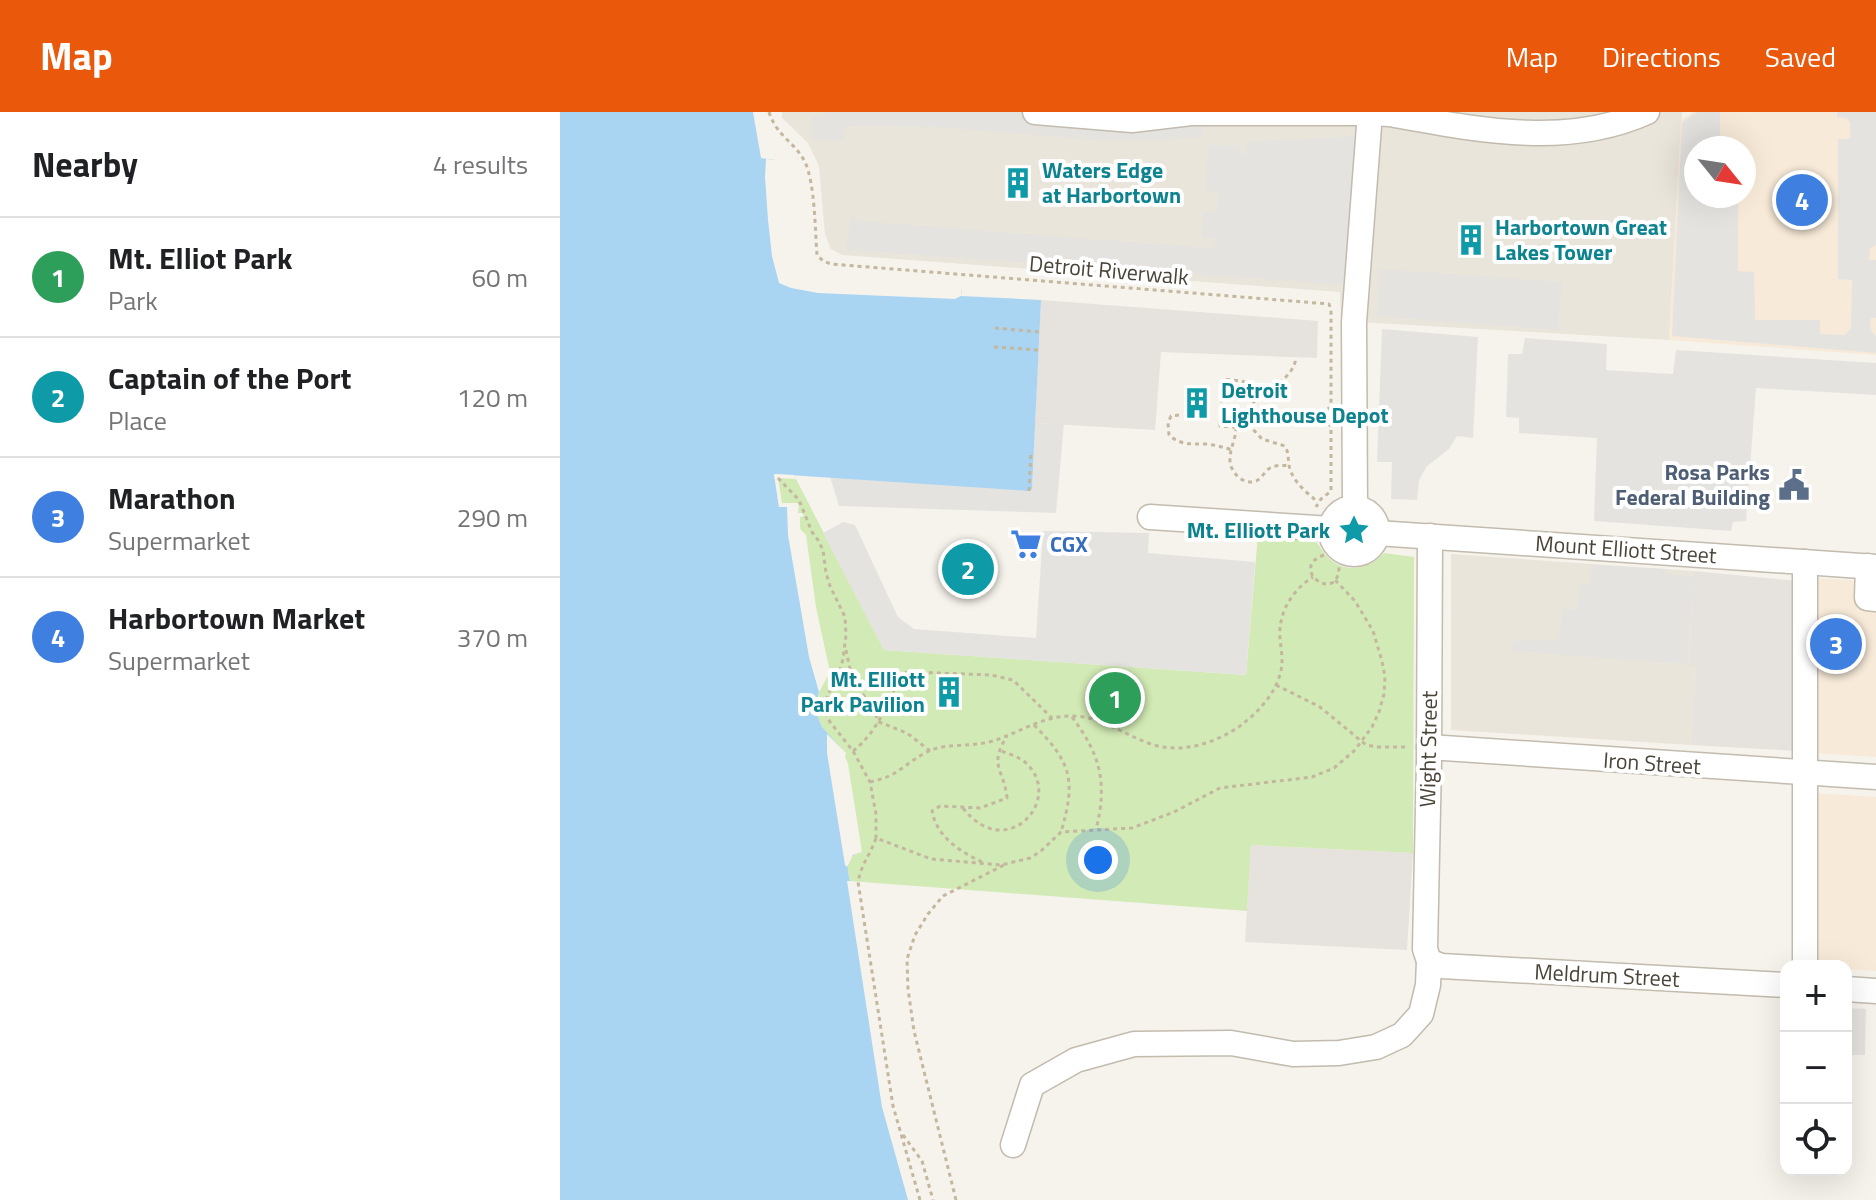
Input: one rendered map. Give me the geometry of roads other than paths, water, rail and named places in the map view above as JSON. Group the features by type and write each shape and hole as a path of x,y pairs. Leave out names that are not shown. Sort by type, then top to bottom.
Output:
{"street":[{"path":"1035,112 1132,120 1191,113 1370,113 1526,123 1571,131 1629,120 1647,112"},
{"path":"1355,508 1343,348 1355,307 1370,113"},
{"path":"1355,508 1371,516 1377,533 1371,546 1352,554 1334,543 1331,529 1342,512 1355,508"},
{"path":"1150,517 1331,529"},
{"name":"Mount Elliott Street","path":"1377,533 1872,566"},
{"name":"Wight Street","path":"1013,1145 1032,1085 1076,1060 1134,1044 1231,1043 1293,1054 1339,1053 1376,1047 1402,1035 1421,1014 1428,985 1429,961 1425,949 1421,747 1430,536"},
{"path":"1805,562 1805,960"},
{"path":"1872,566 1867,598 1876,599"},
{"name":"Iron Street","path":"1421,747 1876,777"},
{"name":"Meldrum Street","path":"1429,961 1441,966 1780,985"},
{"path":"1852,989 1876,991"}],"water":[{"path":"560,112 753,112 761,158 776,160 793,276 962,290 961,296 1041,300 1032,489 1029,491 774,474 779,506 795,506 794,516 800,517 827,676 820,688 817,715 822,727 841,748 858,853 849,861 850,881 847,881 882,1107 908,1200 560,1200"}],"place":[{"name":"Waters Edge at Harbortown","path":"1018,183"},
{"name":"Harbortown Market","path":"1802,200"},
{"name":"Harbortown Great Lakes Tower","path":"1471,240"},
{"name":"Detroit Lighthouse Depot","path":"1197,403"},
{"name":"Rosa Parks Federal Building","path":"1794,485"},
{"name":"Mt. Elliott Park","path":"1354,530"},
{"name":"CGX","path":"1026,544"},
{"name":"Captain of the Port","path":"968,569"},
{"name":"Marathon","path":"1836,644"},
{"name":"Mt. Elliott Park Pavilion","path":"949,692"},
{"name":"Mt. Elliot Park","path":"1115,698"}]}
